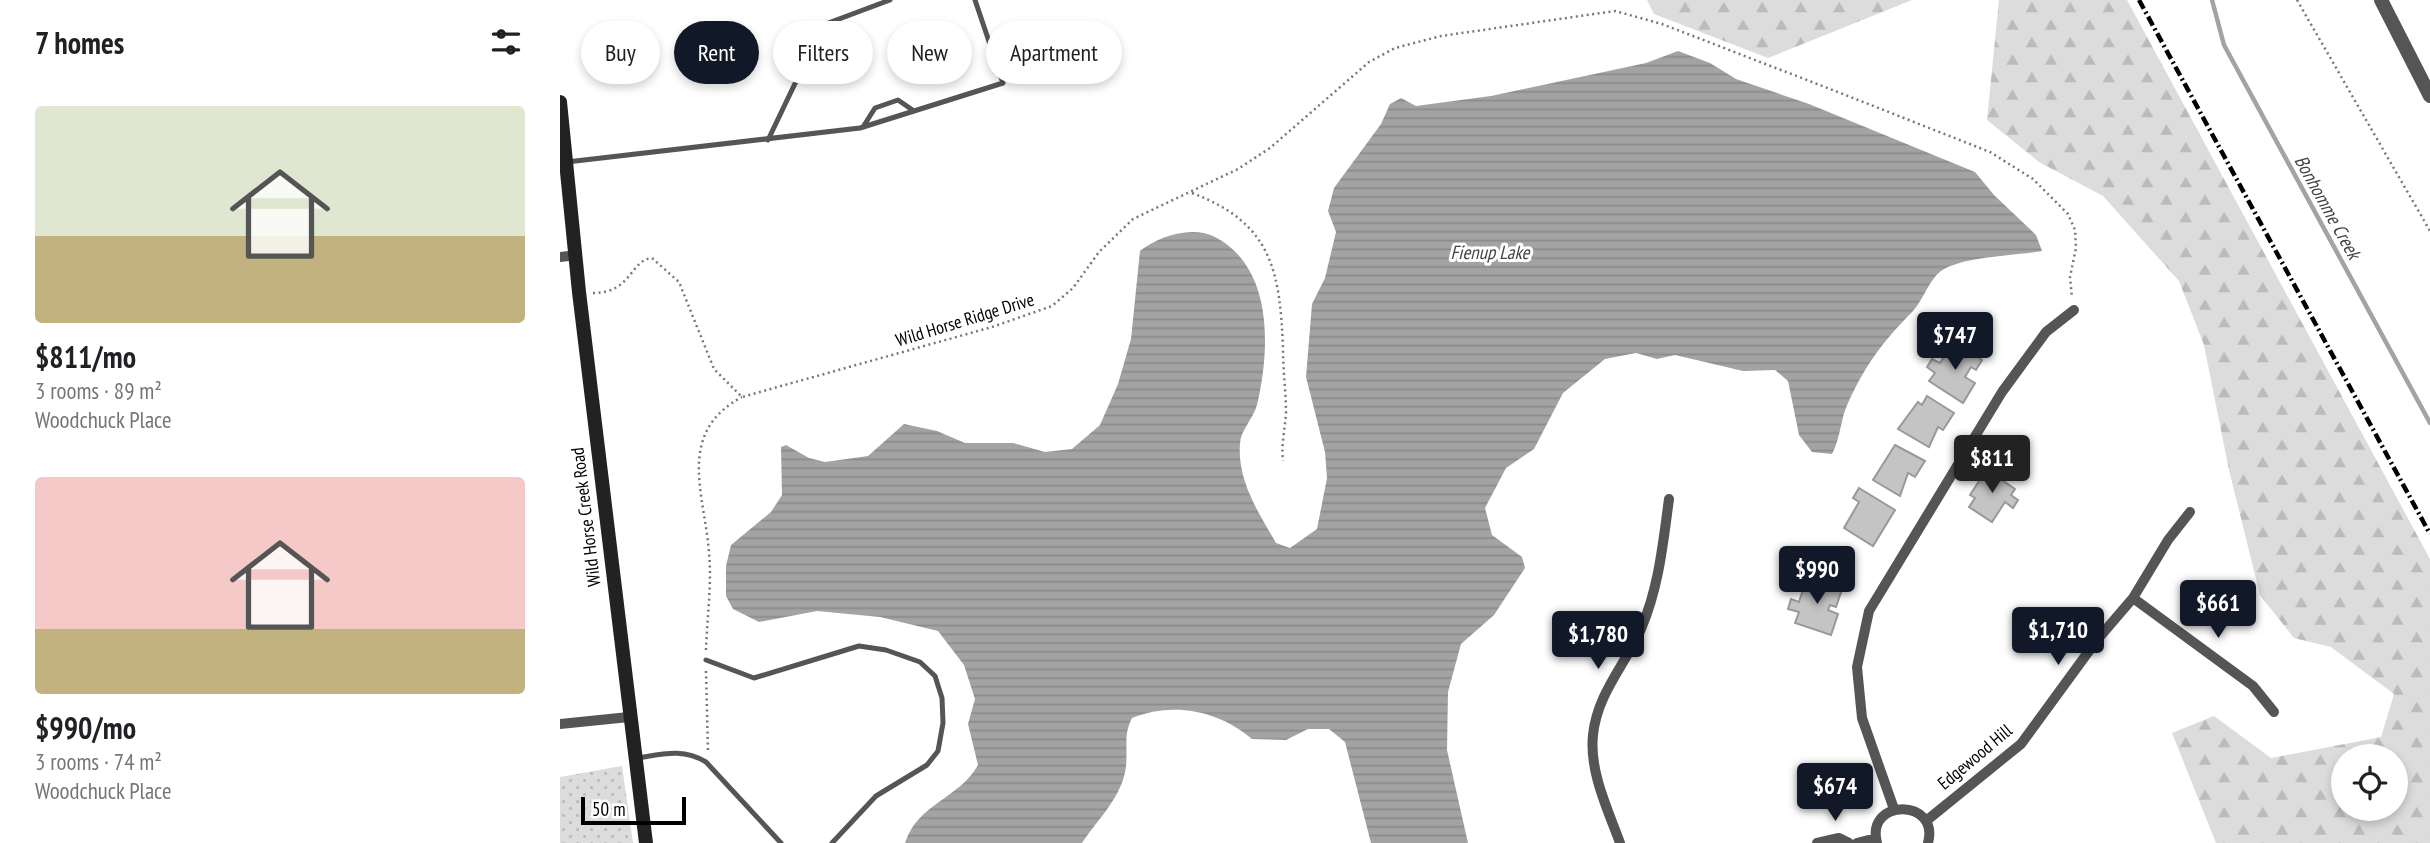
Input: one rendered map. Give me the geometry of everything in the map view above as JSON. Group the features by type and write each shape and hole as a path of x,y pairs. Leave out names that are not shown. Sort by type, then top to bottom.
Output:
{"main road":[{"name":"Wild Horse Creek Road","path":"560,103 579,292 646,843"}],"street":[{"path":"2381,0 2430,96"},
{"path":"560,257 577,254"},
{"path":"1894,809 1862,718 1857,667 1869,611 1904,549 2002,392 2046,332 2074,310"},
{"path":"1620,843 1595,769 1593,735 1604,692 1640,629 1658,577 1668,499"},
{"name":"Edgewood Hill","path":"1926,821 2021,744 2098,640 2133,598 2168,540 2190,512"},
{"path":"2133,598 2253,686 2274,712"},
{"path":"560,724 629,717"},
{"path":"1857,843 1877,840 1880,820 1894,809 1912,809 1926,821 1927,843"},
{"path":"1817,843 1839,838 1849,843"}],"lane":[{"path":"768,140 823,24 890,0"},
{"path":"565,162 863,127 1003,83 975,0"},
{"path":"863,127 875,108 898,100 914,111"},
{"path":"706,660 754,678 859,646 886,650 920,662 935,676 942,698 943,723 938,751 927,765 876,796 832,843"},
{"path":"635,759 683,752 706,762 781,843"}],"path":[{"path":"2297,0 2430,232"},
{"name":"Wild Horse Ridge Drive","path":"743,397 992,327 1052,306 1073,288 1099,252 1125,225 1159,204 1192,193 1238,169 1270,148 1369,62 1395,48 1441,36 1615,11 1662,24 1990,152 2034,178 2068,214 2075,230 2076,248 2070,277 2074,310"},
{"path":"1192,193 1237,215 1263,246 1275,269 1282,302 1286,413 1283,461"},
{"path":"579,292 606,293 617,289 647,258 658,261 679,282 687,295 714,369 743,397 720,411 705,437 697,471 710,555 706,762"}],"green space":[{"path":"1647,0 1912,0 1768,58 1654,14"},
{"path":"1999,0 2127,0 2430,559 2430,843 2216,843 2172,733 2214,716 2271,758 2331,747 2331,821 2408,821 2408,744 2344,744 2381,737 2394,694 2331,647 2294,638 2260,595 2229,470 2204,345 2179,281 2103,196 2039,162 1987,120"},
{"path":"622,766 633,843 560,843 560,777"}],"water":[{"name":"Fienup Lake","path":"1678,51 1710,63 1736,79 1809,104 1975,172 1994,195 2036,235 2042,251 1962,262 1941,271 1917,306 1869,364 1845,409 1832,454 1812,452 1799,435 1788,381 1775,370 1743,371 1675,355 1657,359 1636,353 1605,359 1563,393 1534,449 1506,468 1485,508 1492,535 1522,557 1525,568 1494,615 1461,644 1448,692 1447,750 1468,843 1371,843 1345,742 1329,729 1308,729 1286,740 1252,739 1239,729 1211,716 1164,710 1132,718 1126,742 1126,766 1120,787 1109,807 1082,843 905,843 919,819 960,786 978,765 968,724 975,699 964,665 938,631 880,617 817,611 759,622 733,609 726,596 726,566 731,545 771,512 782,495 781,447 786,445 809,458 825,462 868,456 904,424 937,431 965,443 1013,443 1045,452 1072,449 1100,425 1118,384 1131,339 1140,251 1166,237 1197,232 1215,237 1234,251 1248,269 1258,289 1263,312 1264,360 1257,405 1241,439 1240,458 1250,496 1263,520 1276,543 1290,548 1317,529 1327,478 1325,452 1306,377 1312,304 1325,278 1336,232 1328,211 1334,188 1381,124 1390,104 1401,98 1416,106 1491,96 1646,63"}],"building":[{"path":"1953,342 1982,360 1976,370 1971,367 1965,377 1975,383 1963,403 1929,381 1935,373 1927,367 1932,359 1940,363"},
{"path":"1927,396 1954,413 1943,430 1938,427 1929,447 1898,429 1918,402 1922,405"},
{"path":"1895,445 1925,461 1915,477 1908,473 1900,496 1873,480"},
{"path":"1989,466 2004,476 2002,480 2015,489 2011,495 2018,500 2013,508 2005,502 1992,522 1969,507 1975,498 1970,495"},
{"path":"1859,488 1895,510 1873,546 1844,528 1859,502 1853,498"},
{"path":"1807,577 1842,589 1836,607 1830,605 1828,610 1838,614 1831,635 1795,623 1799,612 1788,609 1791,599 1799,602"}],"waterway":[{"name":"Bonhomme Creek","path":"2212,0 2224,45 2430,423"}],"railway":[{"path":"2139,0 2430,534"}]}
